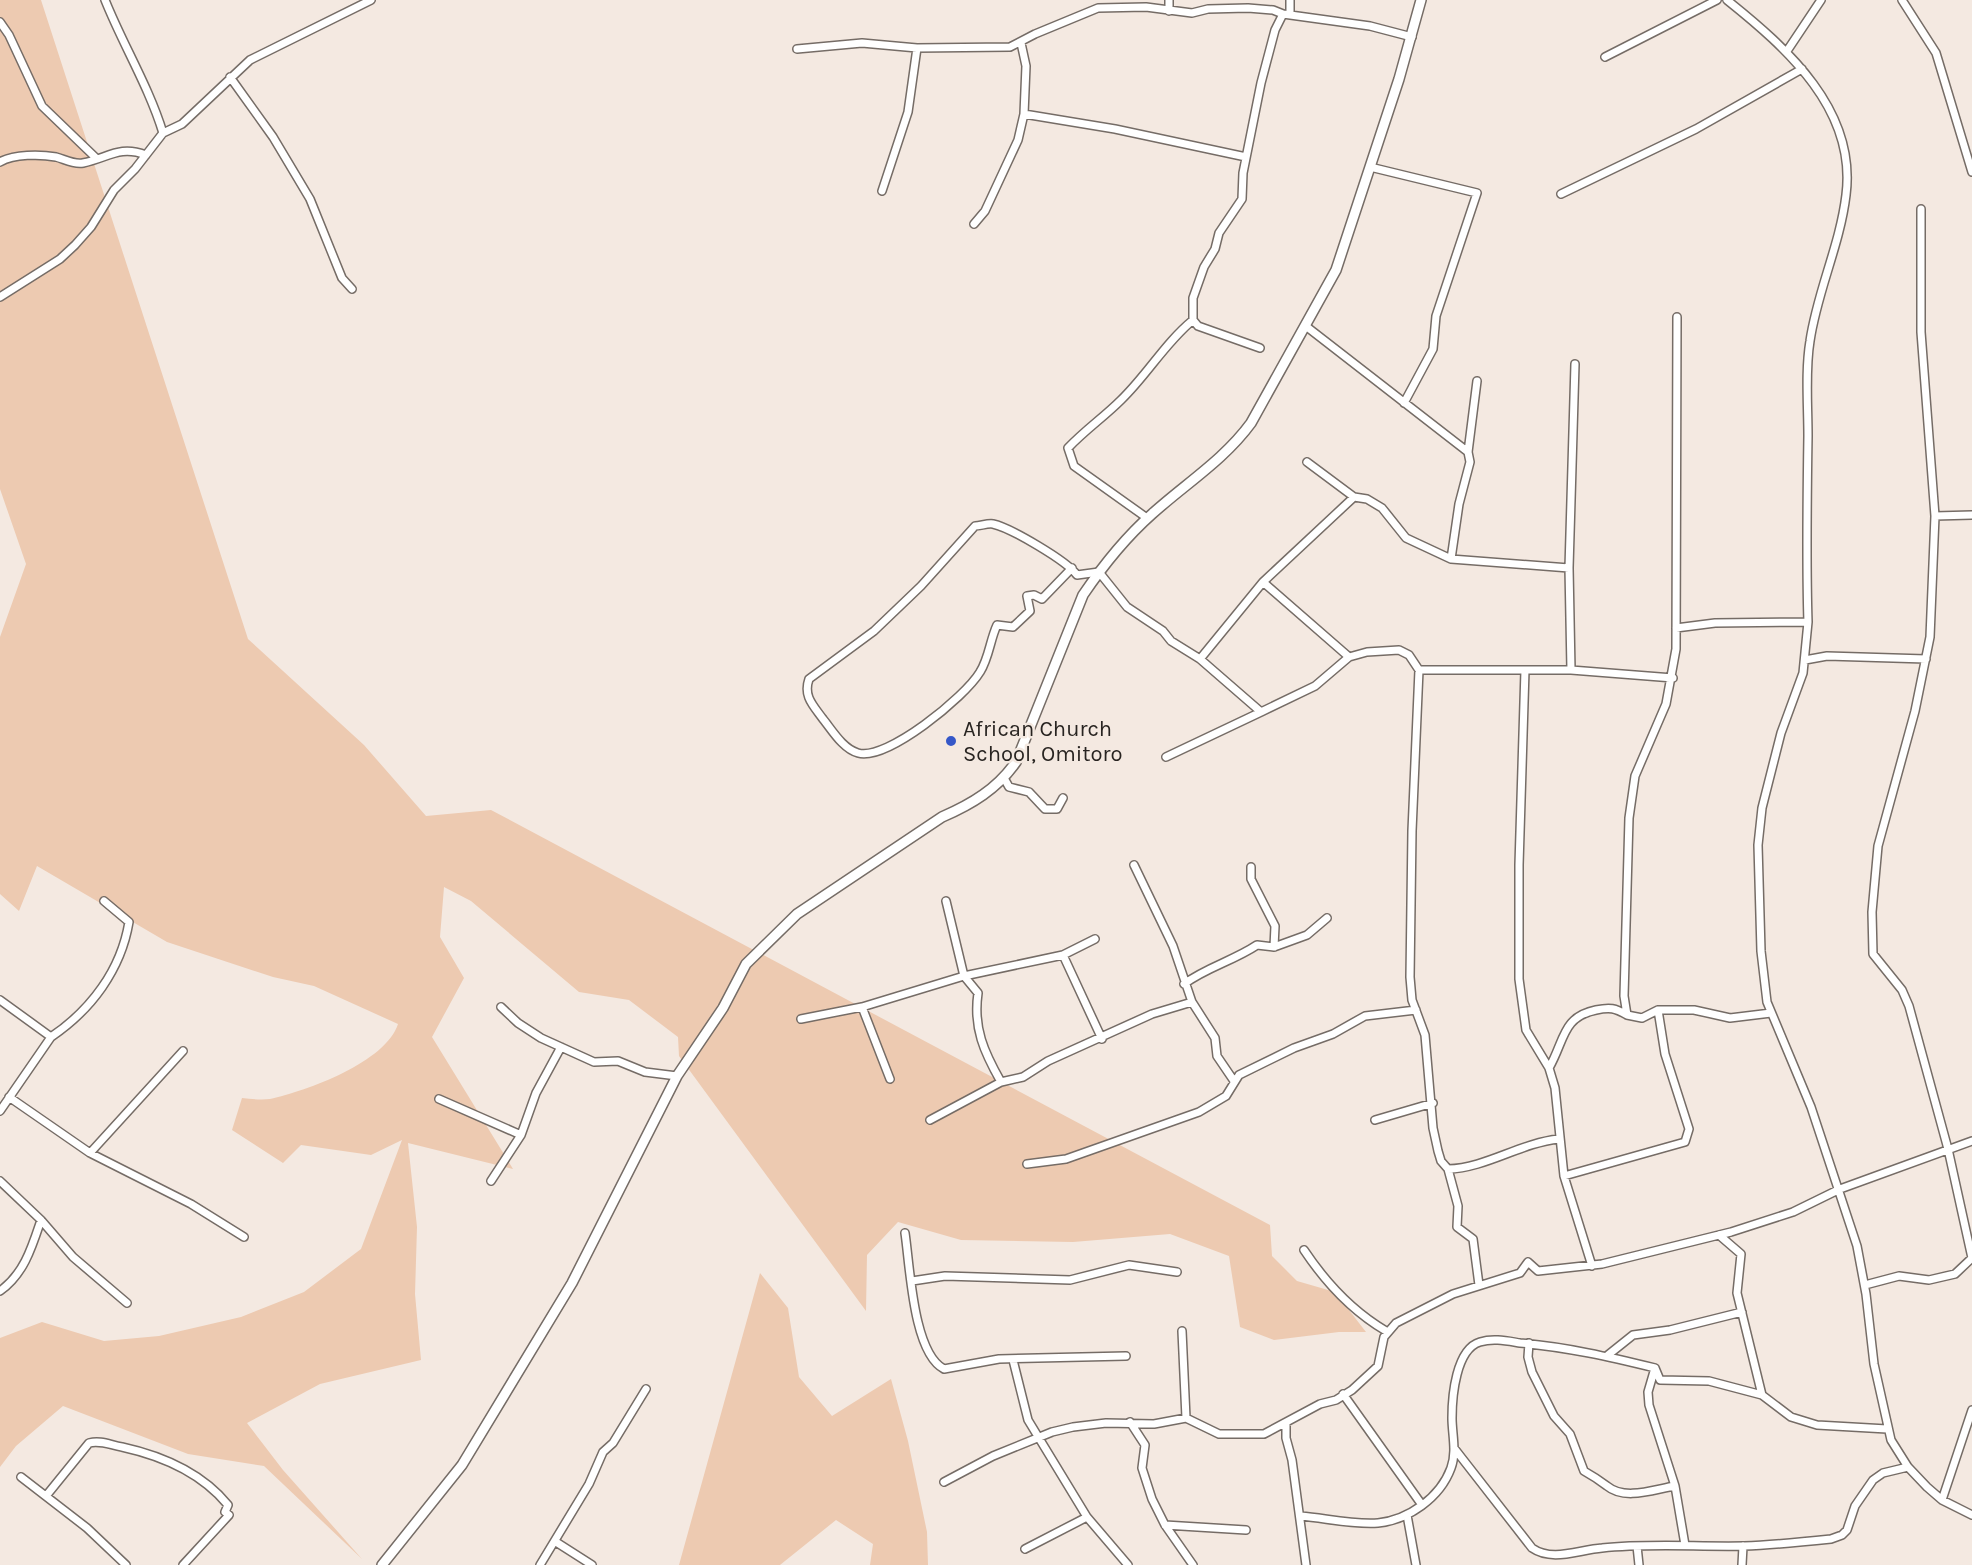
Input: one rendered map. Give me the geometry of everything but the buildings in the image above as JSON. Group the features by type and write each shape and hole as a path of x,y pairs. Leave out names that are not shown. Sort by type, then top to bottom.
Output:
{"main road":[{"path":"382,1565 468,1455 572,1283 677,1076 723,1008 746,964 777,930 797,914 942,817 966,807 1004,778 1016,762 1083,595 1099,572 1147,518 1237,442 1271,391 1336,270 1412,37 1421,0"}],"street":[{"path":"105,0 122,41 141,77 163,133"},
{"path":"0,297 60,259 75,245 91,227 114,190 163,133 182,124 250,60 371,0"},
{"path":"1169,0 1169,11"},
{"path":"1275,30 1287,14 1290,0"},
{"path":"1605,57 1718,0"},
{"path":"1727,0 1787,51 1802,69 1825,101 1842,134 1847,166 1846,196 1810,340 1808,622 1805,660 1796,698 1781,733 1772,768 1762,808 1758,845 1761,951 1771,1013 1810,1107 1840,1189 1857,1246 1865,1285 1874,1364 1887,1429 1908,1467 1942,1500 1972,1515"},
{"path":"1787,51 1821,0"},
{"path":"1902,0 1936,53 1972,172"},
{"path":"797,49 862,43 917,48 1010,47 1035,34 1098,9 1146,7 1192,13 1208,9 1273,10 1370,26 1412,37"},
{"path":"1260,348 1197,326 1193,320 1193,298 1204,267 1215,249 1219,234 1242,199 1246,157 1261,83 1275,30 1273,10"},
{"path":"0,22 9,35 42,106 96,158"},
{"path":"974,224 985,211 1015,149 1024,114 1026,66 1021,43"},
{"path":"882,191 908,112 917,48"},
{"path":"1561,194 1696,129 1802,69"},
{"path":"230,77 273,137 310,199 342,278 352,289"},
{"path":"1024,114 1115,129 1246,157"},
{"path":"0,162 37,156 82,164 108,153 134,150 146,155"},
{"path":"1370,167 1477,193 1436,316 1433,349 1404,403"},
{"path":"1865,1285 1899,1276 1929,1281 1955,1274 1972,1258 1948,1149 1909,1006 1902,990 1873,954 1872,912 1878,846 1915,711 1930,638 1935,516 1922,332 1921,209"},
{"path":"1627,1015 1624,996 1629,818 1635,776 1666,704 1673,678 1676,628 1677,317"},
{"path":"1147,518 1074,466 1068,447 1087,427 1121,400 1177,334 1193,320"},
{"path":"1307,327 1468,452"},
{"path":"1571,670 1569,568 1575,364"},
{"path":"1451,559 1459,504 1470,462 1468,452 1477,381"},
{"path":"1307,462 1354,497 1367,499 1383,508 1406,538 1451,559 1569,568"},
{"path":"1200,659 1263,582 1354,497"},
{"path":"1935,516 1972,515"},
{"path":"1072,568 1042,599 1030,594 1027,596 1030,611 1012,627 997,625 981,671 946,710 888,747 869,754 857,753 832,731 808,698 806,687 809,679 874,631 921,586 975,526 992,524 1057,556 1072,568 1077,575 1099,572 1128,607 1163,631 1171,641 1200,659 1261,712"},
{"path":"1263,582 1349,657"},
{"path":"1676,628 1715,623 1808,622"},
{"path":"1166,757 1315,686 1349,657 1384,649 1399,650 1409,655 1419,670 1409,929 1412,1000 1425,1035 1434,1128 1440,1161 1448,1169 1458,1206 1457,1227 1473,1239 1479,1284"},
{"path":"1805,660 1839,656 1926,659"},
{"path":"1419,670 1571,670 1673,678"},
{"path":"1525,670 1519,865 1519,979 1526,1030 1549,1068 1557,1105 1564,1176 1592,1266"},
{"path":"1004,778 1010,787 1029,792 1045,809 1057,809 1063,798"},
{"path":"1134,865 1173,946 1192,1002 1215,1038 1216,1056 1234,1081"},
{"path":"1251,867 1251,879 1275,926 1274,947"},
{"path":"0,1111 51,1037 89,1007 124,946 129,922 105,901"},
{"path":"946,901 964,976 978,993 975,1015 982,1043 1001,1082"},
{"path":"1184,984 1199,973 1235,960 1257,945 1274,947 1307,935 1327,918"},
{"path":"801,1019 861,1007 964,976 1063,955 1095,939"},
{"path":"1063,955 1102,1039"},
{"path":"0,1000 51,1037"},
{"path":"930,1120 1001,1082 1023,1077 1047,1061 1102,1039 1152,1014 1192,1002"},
{"path":"501,1007 518,1023 594,1062 618,1061 645,1072 677,1076"},
{"path":"861,1007 890,1079"},
{"path":"1549,1068 1570,1022 1581,1012 1612,1007 1627,1015 1642,1018 1658,1010 1694,1010 1730,1018 1771,1013"},
{"path":"1027,1164 1065,1158 1199,1112 1226,1096 1239,1075 1294,1048 1333,1034 1365,1016 1416,1010"},
{"path":"1564,1176 1685,1142 1689,1129 1665,1054 1658,1010"},
{"path":"491,1181 520,1135 536,1093 561,1047"},
{"path":"90,1153 183,1051"},
{"path":"1540,1053 1557,1054"},
{"path":"9,1097 90,1153 191,1204 244,1237"},
{"path":"439,1099 520,1135"},
{"path":"1375,1120 1433,1104"},
{"path":"1448,1169 1474,1164 1527,1144 1559,1139"},
{"path":"944,1482 993,1456 1039,1437 1073,1427 1130,1422 1154,1424 1186,1418 1219,1434 1254,1436 1267,1433 1286,1425 1320,1404 1336,1400 1352,1390 1378,1366 1386,1331 1395,1323 1453,1294 1520,1273 1528,1262 1538,1271 1592,1266 1719,1235 1793,1212 1840,1189 1972,1141"},
{"path":"0,1181 41,1220 74,1257 127,1303"},
{"path":"0,1291 14,1281 23,1267 41,1220"},
{"path":"905,1233 916,1322 932,1359 944,1369 966,1363 1126,1356"},
{"path":"1719,1235 1741,1254 1737,1293 1762,1395"},
{"path":"1304,1250 1334,1290 1368,1321 1386,1331"},
{"path":"912,1281 945,1276 1070,1280 1129,1265 1177,1272"},
{"path":"1608,1355 1633,1335 1670,1330 1742,1312"},
{"path":"1182,1331 1186,1418"},
{"path":"1300,1516 1377,1523 1407,1515 1432,1497 1452,1467 1454,1448 1452,1417 1461,1357 1469,1347 1479,1342 1495,1340 1529,1343 1608,1355 1654,1368 1660,1380 1709,1381 1762,1395 1791,1417 1817,1425 1887,1429"},
{"path":"1529,1343 1528,1357 1532,1372 1554,1416 1570,1434 1584,1471 1602,1479 1607,1487 1627,1495 1676,1486"},
{"path":"1013,1360 1028,1420 1087,1516 1128,1565"},
{"path":"1654,1368 1648,1392 1649,1405 1676,1486 1685,1545"},
{"path":"540,1565 589,1484 603,1452 613,1443 646,1389"},
{"path":"1343,1394 1422,1505"},
{"path":"1942,1500 1972,1410"},
{"path":"1130,1422 1145,1445 1142,1468 1165,1525 1193,1565"},
{"path":"1286,1425 1286,1438 1306,1565"},
{"path":"1267,1433 1286,1438"},
{"path":"46,1496 89,1443 98,1441 149,1452 167,1459 202,1480 228,1504 225,1512 229,1515 183,1565"},
{"path":"1454,1448 1532,1548 1542,1555 1554,1556 1577,1550 1637,1546 1743,1546 1831,1539 1842,1535 1847,1530 1855,1506 1873,1480 1883,1473 1908,1467"},
{"path":"21,1477 87,1528 126,1565"},
{"path":"1407,1515 1416,1565"},
{"path":"1025,1549 1087,1516"},
{"path":"1165,1525 1246,1530"},
{"path":"555,1542 592,1565"},
{"path":"1637,1546 1639,1565"},
{"path":"1742,1565 1743,1546"}],"shaded area":[{"path":"0,0 41,0 248,639 364,745 426,816 491,810 1270,1225 1272,1256 1297,1281 1335,1292 1366,1332 1339,1332 1274,1340 1240,1327 1229,1256 1170,1234 1073,1242 961,1240 898,1222 867,1255 866,1311 679,1056 678,1037 629,1000 579,992 471,901 444,887 440,937 464,978 432,1037 513,1169 408,1143 417,1227 415,1294 421,1360 320,1384 247,1423 283,1470 362,1559 264,1466 188,1454 63,1406 16,1446 0,1467 0,1338 42,1322 104,1341 159,1336 241,1317 304,1292 361,1249 402,1140 371,1155 301,1145 283,1163 232,1130 242,1098 270,1099 324,1082 343,1073 378,1051 391,1038 398,1024 314,986 273,977 167,942 37,866 19,911 0,894 0,637 26,564 0,489"},
{"path":"760,1273 788,1308 799,1377 832,1416 891,1379 908,1441 927,1532 928,1565 870,1565 873,1544 836,1520 780,1565 679,1565"}],"place":[{"name":"African Church School, Omitoro","path":"951,741"}]}
